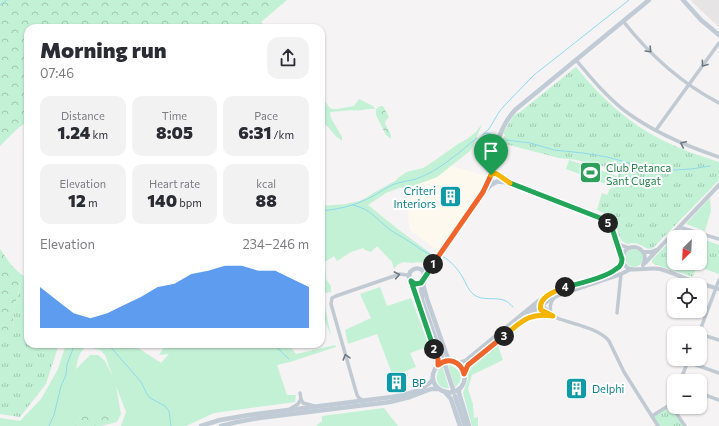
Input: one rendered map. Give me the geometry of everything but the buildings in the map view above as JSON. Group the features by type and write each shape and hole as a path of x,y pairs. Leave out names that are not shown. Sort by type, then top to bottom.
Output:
{"main road":[{"path":"411,280 417,284 423,280 483,192 490,176 498,139 512,113 649,0"},
{"path":"683,0 701,20 719,35"},
{"path":"483,192 499,180 494,158"},
{"path":"490,176 493,173 499,175"},
{"path":"490,176 491,182 496,183"},
{"path":"434,262 427,268 417,268 412,270 410,273 411,280 438,359 438,365"},
{"path":"421,269 424,273 421,293 422,300"},
{"path":"411,280 422,300 442,357"},
{"path":"423,280 427,299 447,356 451,361"},
{"path":"221,426 230,421 390,402 410,397 431,389 452,392 459,389 463,383 464,374 461,367 457,363 445,361 438,365 433,373 433,379 438,389"},
{"path":"445,365 453,389"},
{"path":"201,426 289,409 385,399 406,394 427,386 433,379"},
{"path":"459,389 469,426"},
{"path":"445,392 451,399 460,426"},
{"path":"455,396 465,426"}],"street":[{"path":"623,21 654,56 675,74 701,94 719,103"},
{"path":"656,130 719,43"},
{"path":"576,60 596,83 625,111 656,130 690,147 719,157"},
{"path":"499,175 510,183 603,219 611,225 623,260 627,267 632,269"},
{"path":"496,183 510,183"},
{"path":"638,269 719,185"},
{"path":"679,227 719,240"},
{"path":"616,240 620,245 630,248 638,248 643,252 645,258 643,265"},
{"path":"464,374 468,365 522,318 537,302 549,294 563,288 610,273 617,268 623,260 624,252 630,248"},
{"path":"643,252 651,252 659,248"},
{"path":"457,363 465,361 522,318 554,298 632,269 660,269 718,289"},
{"path":"363,401 358,398 357,395 331,304 332,298 400,274 407,275 411,280"},
{"path":"617,313 621,274"},
{"path":"703,326 718,289 719,280"},
{"path":"540,306 541,302 549,294"},
{"path":"553,316 550,306 554,298"},
{"path":"540,306 543,306 547,312 553,316 596,332 609,341 624,372 658,426"},
{"path":"522,318 542,315 553,316"},
{"path":"707,336 719,340"},
{"path":"702,366 719,373"},
{"path":"289,409 298,404 300,393"},
{"path":"707,396 719,400"},
{"path":"300,399 305,404 315,406"},
{"path":"652,416 667,408"},
{"path":"677,414 685,426"}],"shaded area":[{"path":"691,0 719,0 719,27 693,3"},
{"path":"451,166 490,177 483,193 443,250 437,250 409,228 407,188 437,177"}],"green space":[{"path":"0,0 287,0 261,22 262,24 24,24 24,124 0,146"},
{"path":"576,67 605,99 638,126 669,143 719,162 719,180 670,230 667,230 667,234 653,248 649,249 636,243 627,244 622,241 610,218 597,210 602,193 607,195 611,187 615,188 619,172 600,165 559,158 501,143 505,135 503,133 514,115 520,112"},
{"path":"359,99 373,106 375,109 331,112 331,118 342,137 342,141 325,125 325,101 332,109 337,109 354,106"},
{"path":"383,106 389,117 385,124 391,135 391,139 386,135 376,115 376,109"},
{"path":"482,124 470,151 437,177 413,186 399,188 386,193 368,205 430,253 427,260 423,263 403,262 397,265 394,269 392,262 377,246 371,252 363,248 351,252 337,261 334,256 325,262 325,206 346,204 366,198 407,172 423,168 476,132"},
{"name":"Club Petanca Sant Cugat","path":"569,160 617,176 614,187 566,169"},
{"path":"710,198 711,211 705,230 686,224"},
{"path":"707,241 719,245 719,274 707,270"},
{"path":"667,244 667,268 654,264 652,260"},
{"path":"0,249 12,266 23,276 13,312 14,331 0,330"},
{"path":"634,249 640,252 643,258 640,264 634,267 628,264 625,258 628,252"},
{"path":"325,262 326,279 331,286 331,292 326,293"},
{"path":"672,270 696,270 693,277"},
{"path":"23,276 24,348 58,348 46,384 20,417 0,414 0,330 14,330 13,312"},
{"path":"380,287 387,306 411,298 428,343 426,345 427,347 410,353 416,367 393,376 377,334 348,344 345,330 371,318 360,294"},
{"path":"325,307 331,336 325,321"},
{"path":"335,345 336,347 277,365 287,395 296,395 295,402 214,413 186,426 121,426 126,412 116,386 121,414 117,422 110,415 80,418 75,426 0,426 0,418 20,421 41,399 58,369 65,348 84,348 78,358 76,369 90,355 98,355 105,361 113,377 105,355 100,350 92,348 138,348 161,363 169,354 159,355 163,348 291,348 296,354"},
{"path":"495,346 498,346 503,360 472,375 468,389 473,404 474,418 478,417 478,426 472,426 463,393 468,379 468,372 470,367"},
{"path":"448,365 456,368 461,377 455,387"},
{"path":"442,366 449,388 441,387 437,381 437,373"},
{"path":"667,407 667,414 677,414 685,426 658,426 652,416"},
{"path":"384,408 398,426 316,426 322,421 322,416"},
{"path":"92,413 110,415 117,422 100,426 75,426 80,418"}],"waterway":[{"path":"0,5 7,0"},
{"path":"482,135 489,129 504,106 534,75 629,0"},
{"path":"484,134 491,134"},
{"path":"325,210 353,205 374,196 392,185 424,176 448,161 477,138"},
{"path":"506,140 530,143 554,150 607,157 659,171 710,166"},
{"path":"353,205 365,209 391,230 431,255"},
{"path":"442,256 457,268 473,294 481,298 506,301 513,307"},
{"path":"49,426 54,415 61,386 66,375 67,364 73,348"},
{"path":"111,348 141,382 150,398 165,406 169,411 171,426"},
{"path":"277,348 289,359"}],"place":[{"name":"Club Petanca Sant Cugat","path":"591,173"},
{"name":"Criteri Interiors","path":"451,196"},
{"name":"BP","path":"397,382"},
{"name":"Delphi","path":"577,388"}],"route":[{"path":"493,173 498,174 510,183 607,221 611,225 623,261 614,271 610,273 549,294 541,302 540,308 544,312 547,312 553,316 534,316 524,320 468,365 464,374 463,369 457,363 445,361 438,365 438,359 411,281 419,284 424,280 435,261 483,192 491,175 493,173"}]}
